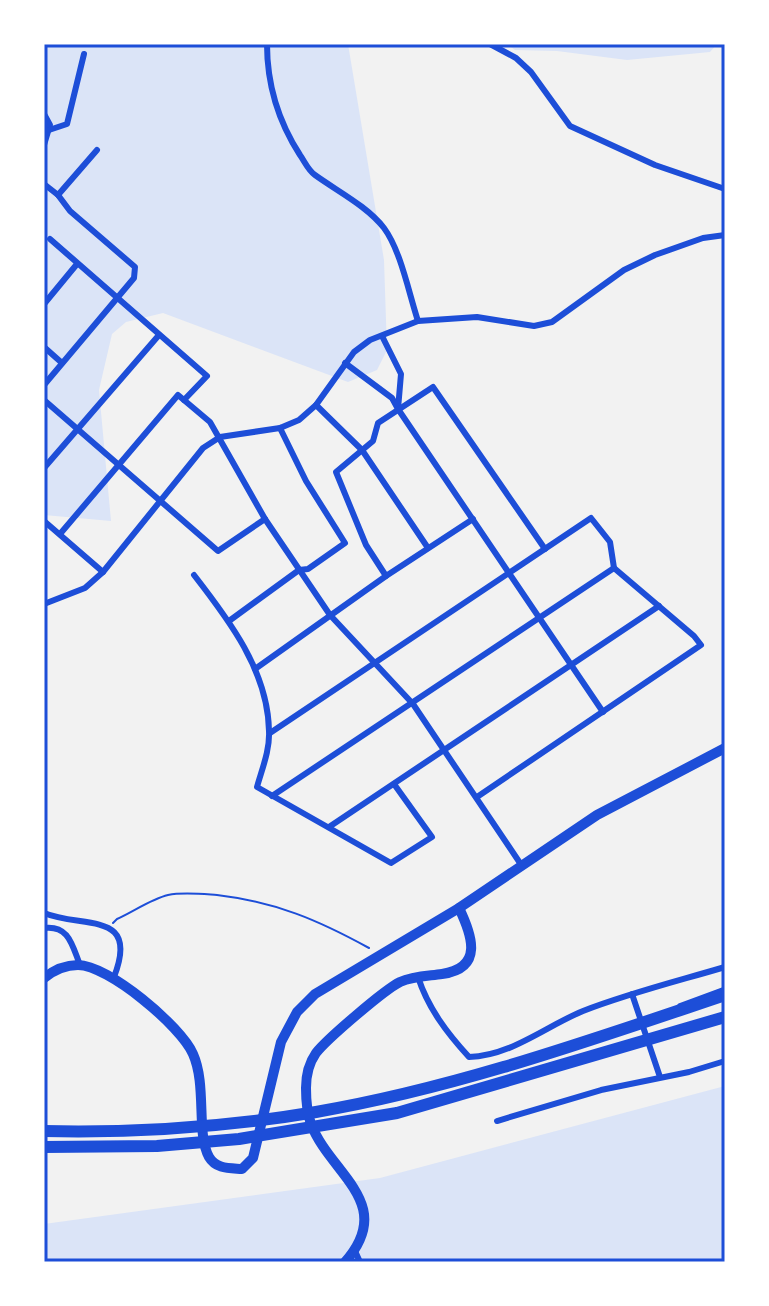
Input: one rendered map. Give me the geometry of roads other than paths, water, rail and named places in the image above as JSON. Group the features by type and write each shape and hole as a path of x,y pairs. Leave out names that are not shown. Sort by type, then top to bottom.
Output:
{"highway":[{"path":"44,1131 155,1130 316,1112 390,1097 526,1061 725,995"},
{"path":"44,1147 157,1146 239,1139 397,1113 725,1020"}],"main road":[{"path":"44,978 57,969 80,965 114,977 179,1031 193,1053 201,1080 205,1147 211,1160 223,1168 242,1169 253,1158 281,1042 297,1012 315,994 459,908 597,815 725,748"},
{"path":"345,1262 357,1257 362,1236 362,1205 355,1189 311,1125 306,1099 309,1065 327,1042 390,988 403,980 455,971 469,959 472,939 459,908"}],"street":[{"path":"267,44 267,66 277,114 293,144 311,172 365,211 384,229 398,258 418,321"},
{"path":"490,44 516,58 531,72 570,126 655,165 725,189"},
{"path":"49,130 67,124 84,54"},
{"path":"44,114 50,125 44,145"},
{"path":"58,195 97,150"},
{"path":"44,184 58,195 70,211 135,267 134,278 44,385"},
{"path":"44,604 85,588 103,572 203,448 220,437 280,428 299,420 316,405 354,352 370,340 418,321 477,317 534,326 552,322 624,270 703,238 725,235"},
{"path":"50,239 207,376 184,400"},
{"path":"44,304 77,264"},
{"path":"44,468 159,335"},
{"path":"382,336 401,374 398,409"},
{"path":"44,347 62,363"},
{"path":"345,363 392,398 603,712"},
{"path":"386,576 366,545 336,472 373,441 378,423 433,387 545,549"},
{"path":"60,534 178,395 210,422 265,519 330,615 413,704 522,866"},
{"path":"44,400 218,551 265,519"},
{"path":"316,405 362,450 428,548"},
{"path":"229,621 299,570 308,569 345,543 306,481 280,428"},
{"path":"270,733 591,518 610,542 614,568 701,645 477,797"},
{"path":"255,669 473,519"},
{"path":"44,521 103,572"},
{"path":"272,796 614,568"},
{"path":"194,575 229,621 255,669 266,705 270,733 257,787 391,863 432,837 394,784"},
{"path":"329,827 659,606"},
{"path":"44,913 110,927 120,938 122,955 114,977"},
{"path":"44,928 58,928 68,934 80,965"},
{"path":"418,977 425,998 453,1040 469,1057 482,1057 510,1048 582,1011 725,967"},
{"path":"632,994 660,1077"},
{"path":"497,1121 601,1090 689,1072 725,1061"}],"lane":[{"path":"647,1021 683,1002 725,988"}]}
